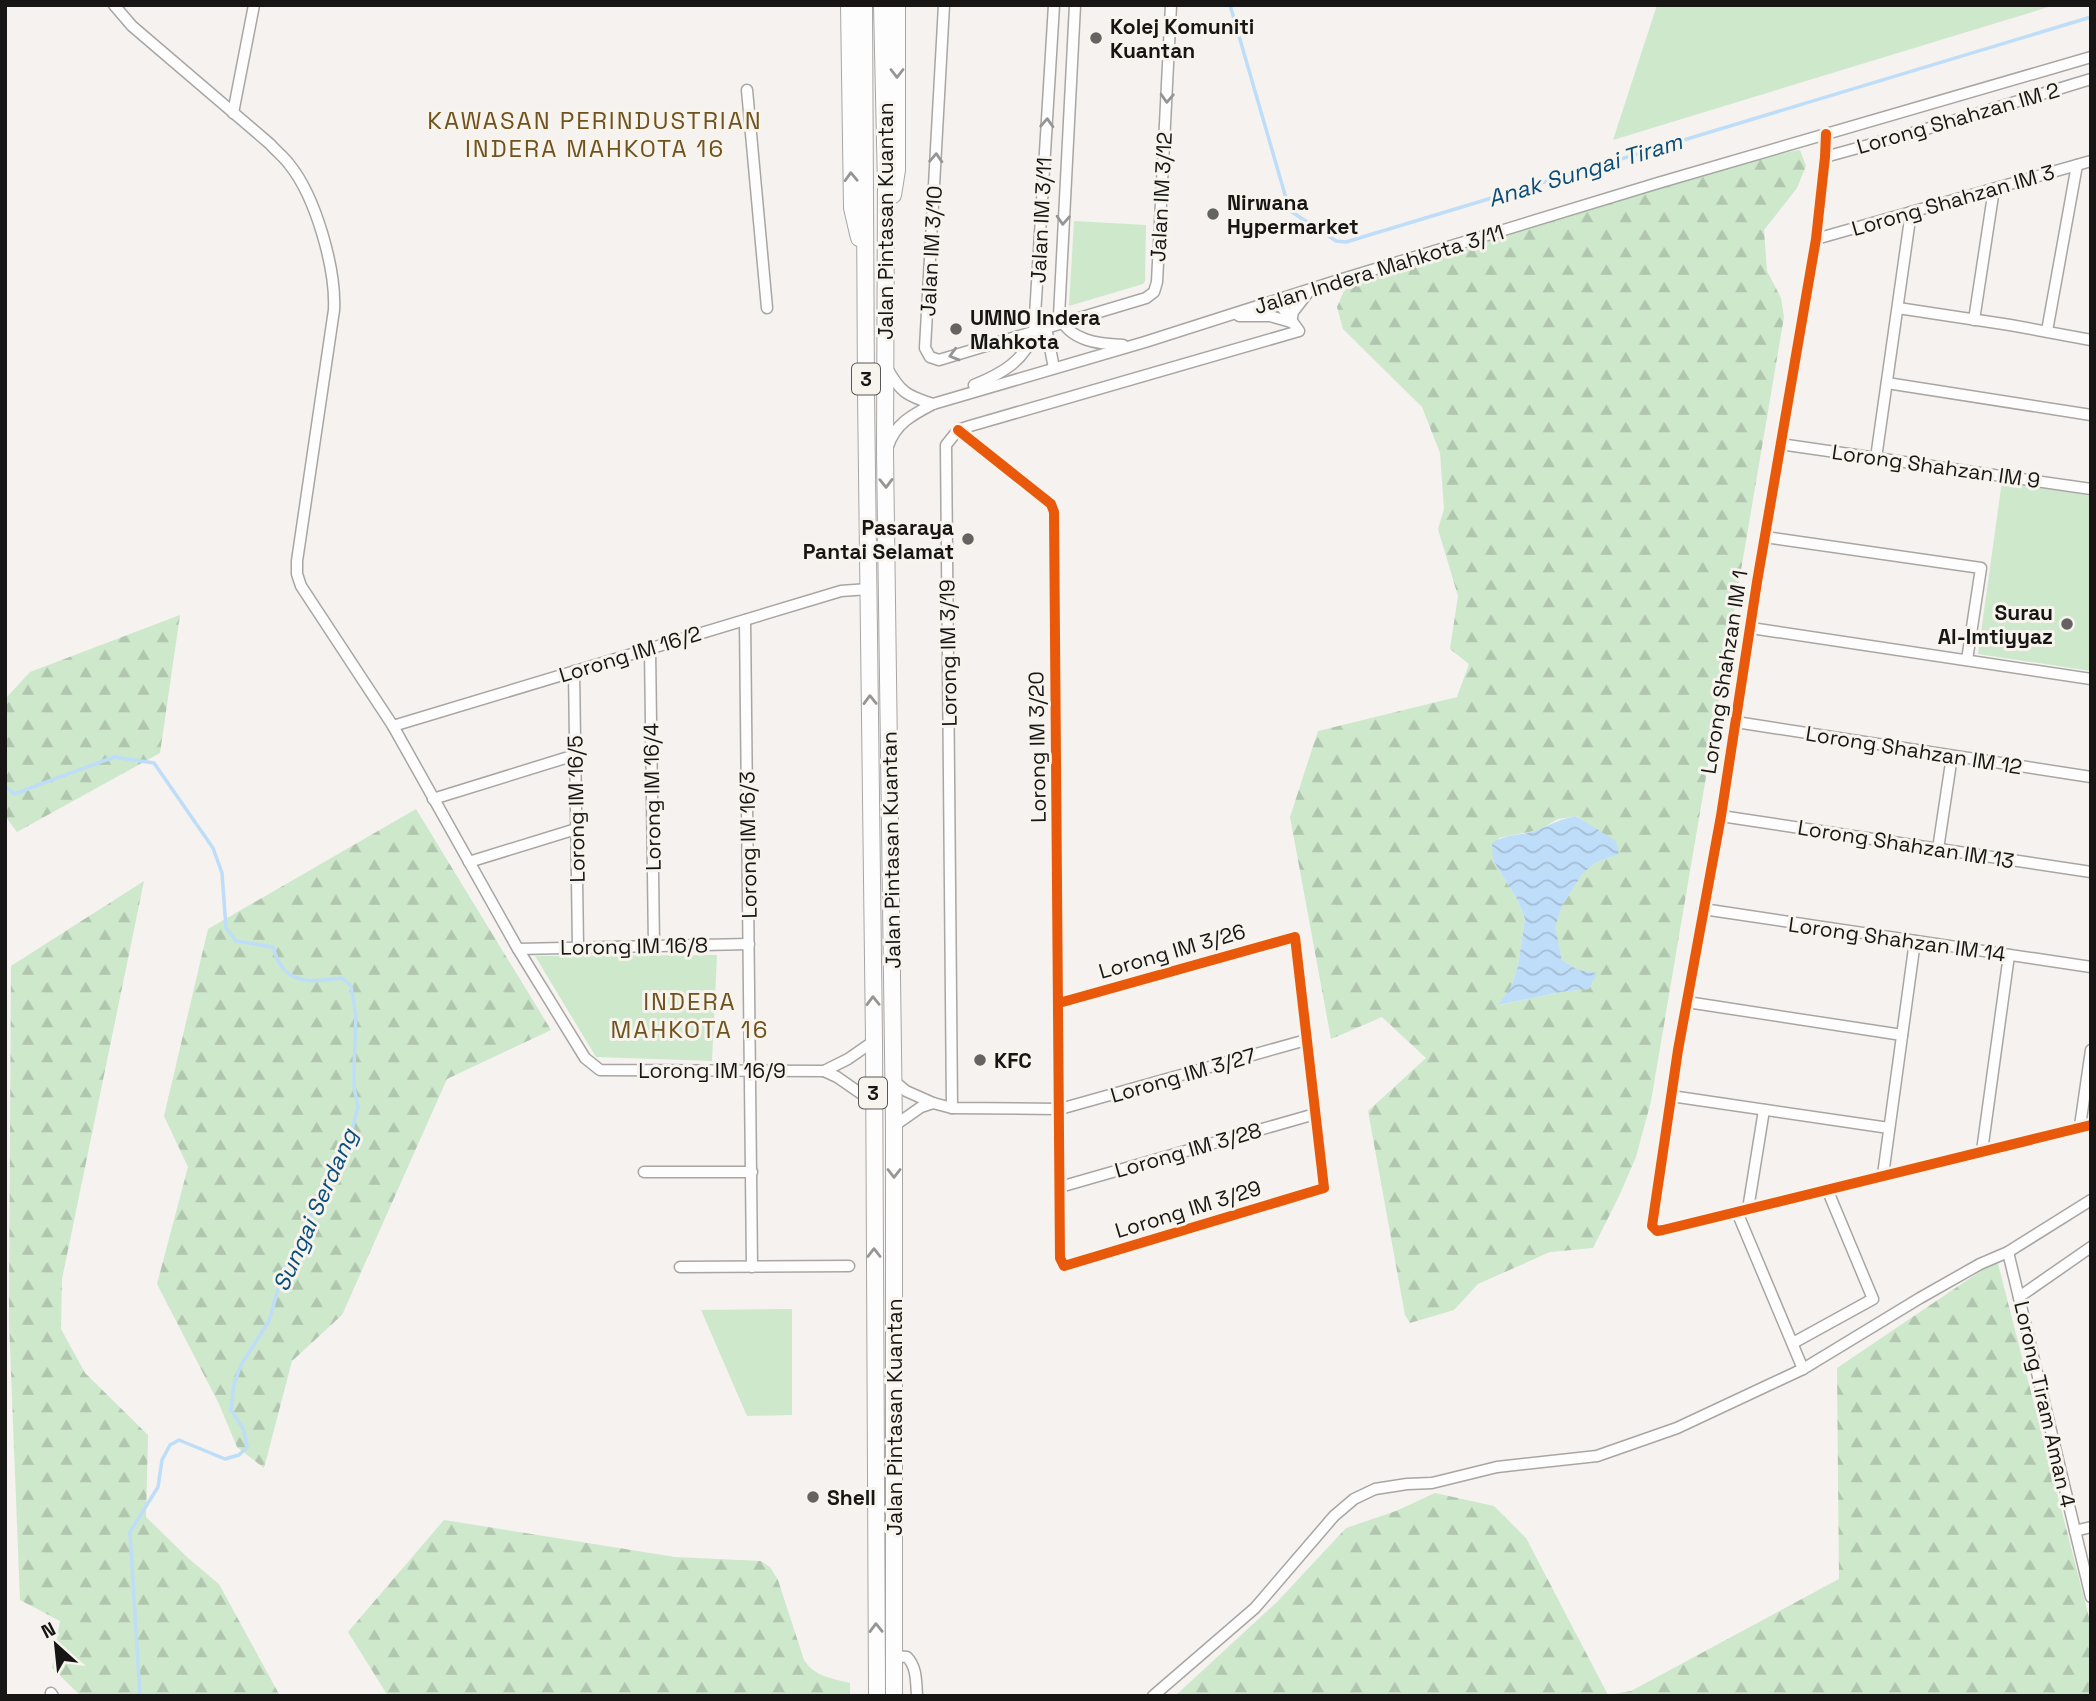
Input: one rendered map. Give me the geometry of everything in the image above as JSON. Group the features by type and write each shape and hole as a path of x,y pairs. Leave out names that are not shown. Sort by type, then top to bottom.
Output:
{"highway":[{"path":"849,5 852,208 866,268"},
{"name":"Jalan Pintasan Kuantan","path":"864,5 877,1696"},
{"name":"Jalan Pintasan Kuantan","path":"882,5 894,1081 894,1696"},
{"path":"886,242 897,170 897,5"}],"street":[{"path":"233,113 254,5"},
{"name":"Jalan IM 3/10","path":"944,5 925,348 930,357 939,359 1062,323"},
{"name":"Jalan IM 3/11","path":"957,396 1014,363 1027,350 1034,332 1054,5"},
{"name":"Jalan IM 3/11","path":"1062,323 1058,308 1075,5"},
{"name":"Jalan IM 3/12","path":"1062,323 1146,298 1153,292 1157,282 1171,5"},
{"path":"117,6 132,26 270,144 290,165 314,210 335,291 297,561 301,586 393,726 518,948"},
{"name":"Jalan Indera Mahkota 3/11","path":"886,452 892,435 905,418 957,396 1145,342 1312,288 1645,187 2091,57"},
{"path":"1050,74 1072,75"},
{"name":"Lorong Shahzan IM 2","path":"1825,157 2091,79"},
{"path":"747,90 767,309"},
{"name":"Lorong Shahzan IM 1","path":"1742,1211 1657,1231 1652,1226 1671,1096 1737,722 1780,444 1816,239 1826,134"},
{"name":"Lorong Shahzan IM 3","path":"1816,239 2091,161"},
{"path":"2047,331 2077,165"},
{"path":"1974,320 1994,189"},
{"path":"1876,458 1911,212"},
{"path":"1291,321 1293,312 1312,288"},
{"path":"958,430 1299,331 1277,300"},
{"path":"1898,309 2091,340"},
{"path":"1229,316 1270,316 1291,321"},
{"path":"1062,323 1073,334 1092,341 1126,345 1145,342"},
{"path":"1046,328 1054,368"},
{"path":"886,366 897,386 907,396 933,404"},
{"path":"1887,383 2091,415"},
{"name":"Lorong IM 3/20","path":"958,430 1051,504 1054,512 1060,1258 1063,1266"},
{"name":"Lorong IM 3/19","path":"952,1108 946,446 958,430"},
{"name":"Lorong Shahzan IM 9","path":"1780,444 2091,489"},
{"path":"1765,537 1981,568 1967,660"},
{"name":"Lorong IM 16/2","path":"393,726 841,591 868,589"},
{"name":"Lorong IM 16/3","path":"745,620 752,1267"},
{"path":"1751,628 2091,679"},
{"name":"Lorong IM 16/4","path":"650,649 654,946"},
{"name":"Lorong IM 16/5","path":"574,671 578,947"},
{"name":"Lorong Shahzan IM 12","path":"1737,722 2091,777"},
{"path":"433,799 575,755"},
{"path":"1938,849 1952,756"},
{"name":"Lorong Shahzan IM 13","path":"1721,816 2091,872"},
{"path":"469,862 576,829"},
{"name":"Lorong Shahzan IM 14","path":"1703,909 2091,967"},
{"name":"Lorong IM 3/26","path":"1059,1003 1295,937 1306,1040"},
{"path":"1883,1175 1915,941"},
{"name":"Lorong IM 16/8","path":"518,948 749,944"},
{"name":"Lorong IM 16/9","path":"518,948 580,1051 600,1070 824,1071 874,1041"},
{"path":"1982,1151 2009,955"},
{"path":"1687,1002 1902,1035"},
{"path":"1306,1040 1315,1114"},
{"name":"Lorong IM 3/27","path":"894,1081 906,1091 952,1108 1060,1109 1306,1040"},
{"path":"1742,1211 2086,1126 2091,1050"},
{"path":"824,1071 873,1102"},
{"path":"1671,1096 1889,1128"},
{"path":"894,1126 921,1107 933,1103"},
{"path":"1764,1110 1742,1211 1803,1369"},
{"name":"Lorong IM 3/28","path":"1060,1187 1315,1114"},
{"name":"Lorong IM 3/29","path":"1063,1266 1324,1188 1315,1114"},
{"path":"643,1172 752,1172"},
{"path":"1793,1343 1873,1299 1827,1189"},
{"path":"1153,1696 1255,1608 1334,1516 1354,1499 1375,1489 1432,1483 1497,1467 1597,1456 1676,1428 1803,1369 1920,1298 1980,1264 2008,1252 2091,1200"},
{"path":"2019,1297 2091,1247"},
{"name":"Lorong Tiram Aman 4","path":"2008,1252 2091,1597"},
{"path":"680,1268 849,1266"},
{"path":"2075,1531 2091,1527"},
{"path":"894,1656 907,1657 912,1661 917,1696"}],"green space":[{"path":"1657,5 2055,5 1613,140"},
{"path":"1800,150 1806,166 1797,188 1764,230 1767,271 1781,298 1784,317 1651,1101 1636,1157 1593,1248 1550,1252 1478,1284 1454,1310 1410,1323 1405,1315 1368,1111 1426,1058 1382,1017 1331,1039 1290,817 1318,731 1457,697 1469,664 1450,649 1458,596 1438,529 1444,509 1440,453 1422,407 1343,329 1337,307 1343,293 1357,274 1738,161","holes":["1577,816 1592,827 1618,854 1597,862 1583,873 1562,906 1554,927 1562,960 1578,970 1596,973 1588,989 1499,1005 1511,987 1518,966 1525,919 1518,901 1493,860 1499,838 1539,830 1558,819"]},
{"path":"1074,221 1146,225 1143,284 1069,306"},
{"path":"2002,481 2091,496 2091,671 1978,654"},
{"path":"180,615 160,753 17,832 5,816 5,699 30,672"},
{"path":"416,809 551,1030 447,1079 342,1315 292,1361 264,1468 237,1447 219,1404 157,1284 188,1167 164,1116 208,929"},
{"path":"144,881 62,1279 61,1329 85,1373 148,1435 146,1517 219,1584 280,1696 81,1696 52,1668 60,1621 20,1600 9,1322 11,966"},
{"path":"717,955 712,1061 596,1057 535,956"},
{"path":"1997,1260 2091,1625 2091,1696 1175,1696 1277,1602 1346,1528 1396,1511 1435,1493 1494,1506 1526,1538 1608,1695 1631,1691 1839,1579 1837,1368"},
{"path":"792,1309 792,1415 747,1416 701,1310"},
{"path":"444,1520 675,1557 761,1561 770,1567 778,1580 804,1660 818,1673 850,1683 850,1696 388,1696 348,1632"}],"water":[{"path":"1576,816 1616,841 1619,854 1597,862 1583,873 1562,906 1555,927 1562,960 1578,970 1597,973 1589,989 1498,1005 1511,987 1518,966 1525,919 1518,901 1493,860 1492,843"}],"waterway":[{"name":"Anak Sungai Tiram","path":"1230,5 1288,205 1292,212 1336,241 1346,242 2091,17"},
{"name":"Sungai Serdang","path":"5,786 14,794 114,757 154,763 213,848 222,873 226,928 236,941 273,947 283,969 298,979 318,981 342,978 351,986 356,1016 354,1087 358,1107 349,1141 283,1271 269,1321 241,1365 234,1384 231,1410 244,1430 247,1447 239,1455 225,1459 179,1440 170,1445 162,1460 158,1487 130,1532 140,1696"}],"cycle path":[{"path":"1826,134 1816,239 1757,582 1721,816 1678,1050 1652,1226 1657,1231 1663,1230 2091,1125"},
{"path":"958,430 1051,504 1054,512 1060,1258 1064,1266 1324,1188 1295,937 1059,1003"}],"place":[{"name":"Kolej Komuniti Kuantan","path":"1096,38"},
{"name":"Nirwana Hypermarket","path":"1213,214"},
{"name":"UMNO Indera Mahkota","path":"956,329"},
{"name":"Pasaraya Pantai Selamat","path":"968,539"},
{"name":"Surau Al-Imtiyyaz","path":"2067,624"},
{"name":"KFC","path":"980,1060"},
{"name":"Shell","path":"813,1497"}],"district":[{"name":"KAWASAN PERINDUSTRIAN INDERA MAHKOTA 16","path":"595,134"},
{"name":"INDERA MAHKOTA 16","path":"690,1015"}]}
